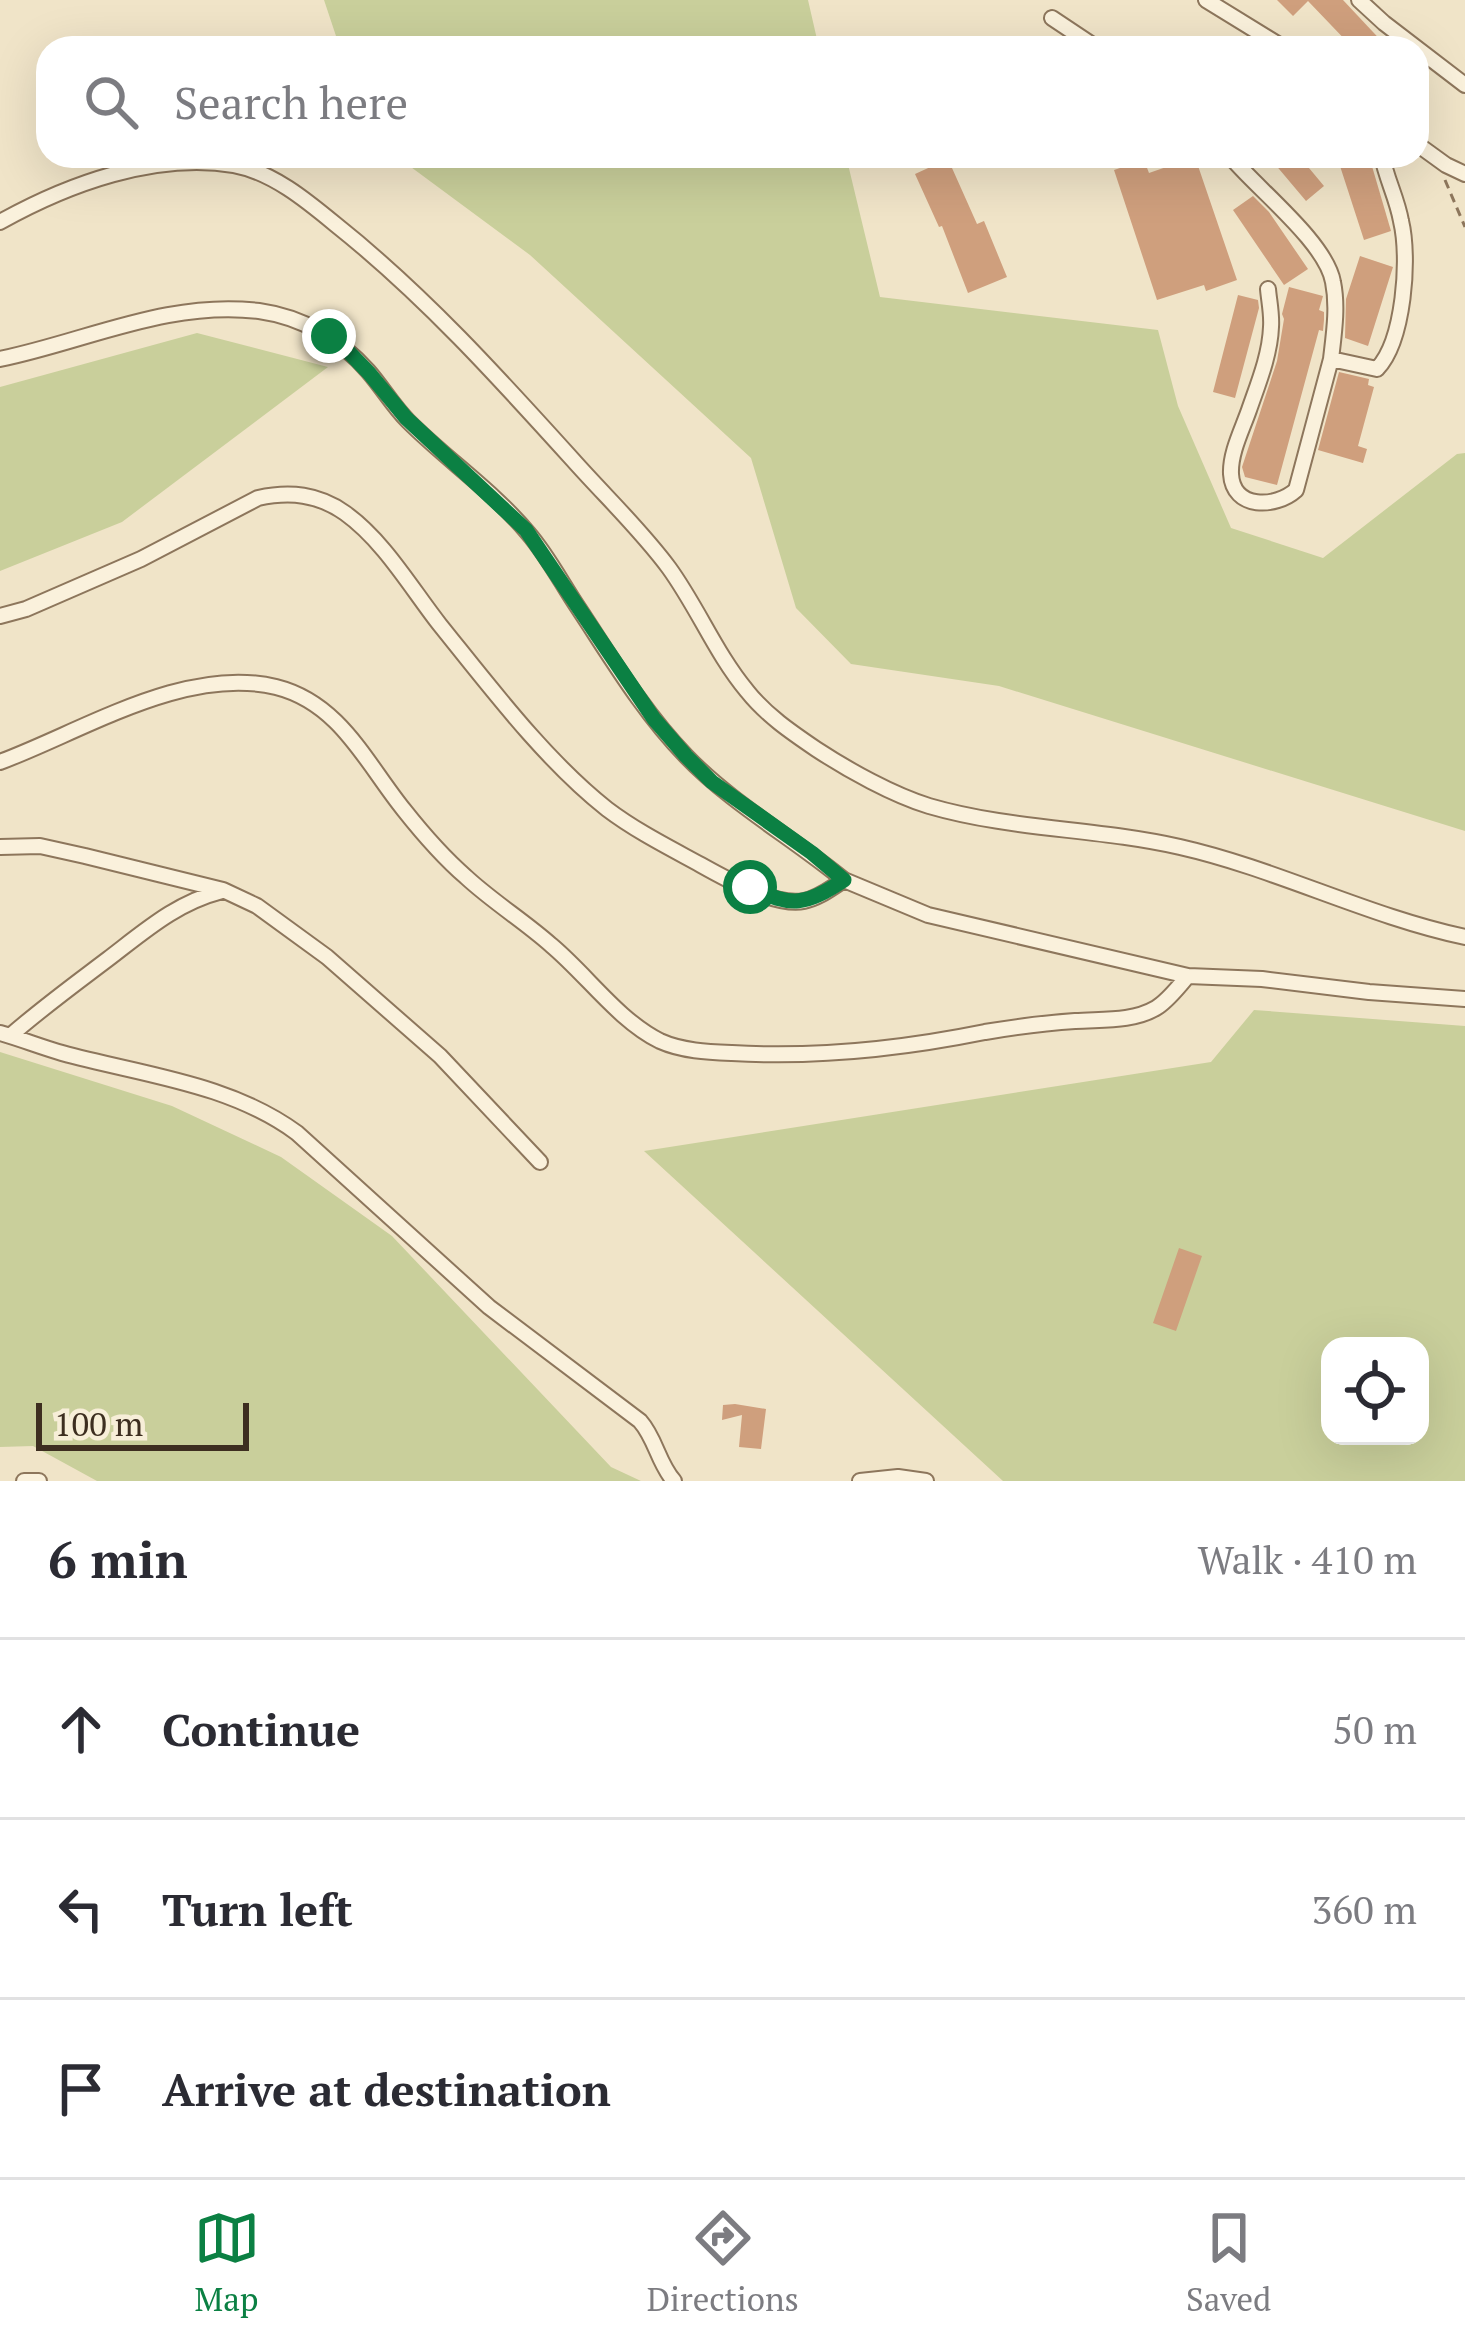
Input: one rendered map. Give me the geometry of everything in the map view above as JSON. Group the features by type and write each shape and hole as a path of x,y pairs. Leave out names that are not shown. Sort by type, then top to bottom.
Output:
{"street":[{"path":"1206,0 1264,36"},
{"path":"1360,0 1401,36"},
{"path":"1052,18 1079,36"},
{"path":"1429,57 1465,85"},
{"path":"1429,153 1465,174"},
{"path":"0,222 56,194 106,176 149,168"},
{"path":"244,168 309,203 461,336 646,539 746,691 788,730 822,753 930,806 1184,848 1304,884 1427,929 1465,937"},
{"path":"1242,168 1293,221 1330,270 1336,311 1331,359 1296,490 1284,500 1260,504 1241,496 1230,471 1267,351 1268,289"},
{"path":"1331,359 1377,369 1393,344 1405,242 1386,168"},
{"path":"0,359 146,319 206,310 262,312 329,336 369,373 406,418 526,530 654,719 686,756 712,782 844,880 928,915 1188,976 1465,999"},
{"path":"0,616 141,559 258,498 303,494 345,513 360,526 553,759 611,812 717,874 789,903 820,896 844,880"},
{"path":"0,762 126,710 204,685 233,681 298,694 329,713 435,847 465,877 555,948 642,1030 677,1047 823,1054 1125,1018 1165,1002 1188,976"},
{"path":"0,847 40,846 223,890 256,906 327,956 440,1056 540,1162"},
{"path":"5,1034 170,912 223,890"},
{"path":"5,1034 242,1100 279,1119 489,1307 640,1421 663,1469 674,1481"},
{"path":"860,1481 898,1477 926,1481"},
{"path":"24,1481 39,1481"}],"path":[{"path":"1439,161 1465,227"}],"green space":[{"path":"324,0 808,0 816,36 336,36"},
{"path":"412,168 849,168 880,297 1158,330 1178,406 1231,528 1323,558 1457,454 1465,453 1465,831 999,686 851,664 796,608 751,458 530,255"},
{"path":"197,333 328,367 122,522 0,571 0,387"},
{"path":"1254,1010 1465,1026 1465,1481 1003,1481 644,1151 1211,1062"},
{"path":"0,1052 172,1106 281,1157 392,1236 611,1467 641,1481 97,1481 33,1446 0,1447"}],"building":[{"path":"1277,0 1343,0 1377,36 1342,36 1308,1 1293,16"},
{"path":"928,168 952,168 977,224 984,221 1007,277 968,293 915,174"},
{"path":"1147,168 1149,173 1199,168 1237,280 1157,300 1114,170"},
{"path":"1278,168 1309,168 1324,186 1306,201"},
{"path":"1341,168 1373,168 1391,231 1364,240"},
{"path":"1253,196 1308,269 1284,285 1233,210"},
{"path":"1360,256 1393,267 1368,346 1345,338 1346,299"},
{"path":"1289,287 1323,296 1319,310 1324,320 1277,485 1245,477 1242,467 1277,361"},
{"path":"1238,295 1258,300 1259,308 1235,398 1213,392"},
{"path":"1339,372 1369,379 1368,385 1374,387 1358,446 1367,449 1363,463 1318,450"},
{"path":"1179,1248 1202,1256 1176,1331 1153,1323"},
{"path":"723,1405 766,1409 761,1449 739,1447 742,1415 722,1420"}],"route":[{"path":"329,336 369,373 406,418 526,530 654,719 686,756 712,782 844,880 820,896 789,903 750,887"}]}
